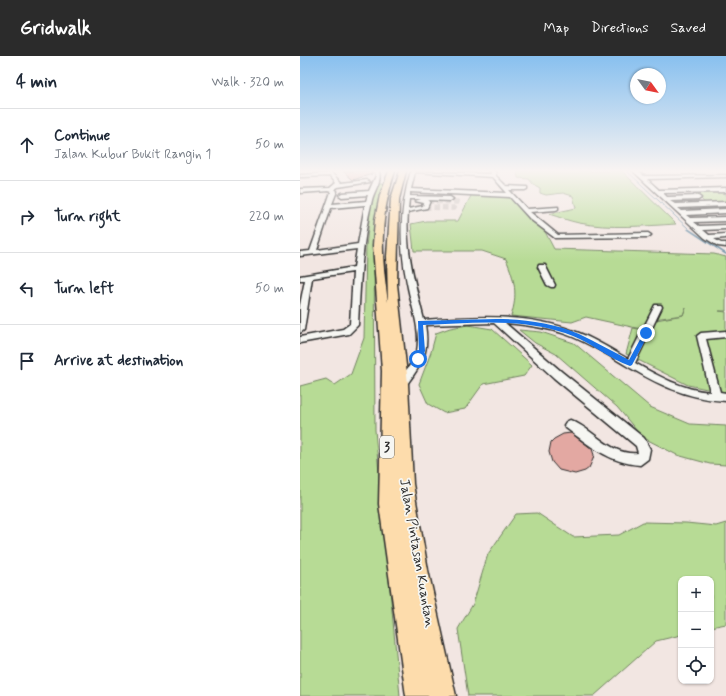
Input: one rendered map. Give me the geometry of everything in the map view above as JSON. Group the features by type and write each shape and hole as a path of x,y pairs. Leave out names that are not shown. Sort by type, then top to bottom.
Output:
{"highway":[{"name":"Jalan Pintasan Kuantan","path":"382,201 377,244 389,371 387,487 390,523 419,696"},
{"path":"392,201 388,224 392,233"},
{"name":"Jalan Pintasan Kuantan","path":"402,202 392,233 392,284 401,384 404,484 443,696"}],"street":[{"path":"313,252 331,201"},
{"path":"402,202 420,201"},
{"path":"402,202 433,201"},
{"path":"517,201 532,218 557,237 648,235"},
{"path":"668,201 707,237 723,246"},
{"path":"701,201 705,205"},
{"path":"401,384 422,351 420,323 412,288 405,244 402,202"},
{"path":"300,340 346,332 354,325 357,269 368,203 329,206"},
{"path":"674,206 726,204"},
{"path":"526,211 556,208"},
{"path":"681,213 726,211"},
{"path":"689,220 726,219"},
{"path":"698,228 726,227"},
{"path":"707,237 726,236"},
{"path":"300,254 361,246"},
{"path":"542,267 551,286"},
{"path":"300,278 357,269"},
{"path":"300,330 309,276"},
{"path":"630,364 658,307"},
{"path":"496,321 558,375 640,442 644,449 644,455 640,459 620,457 610,453 570,425"},
{"path":"420,323 522,321 562,330 576,335 673,387 700,396 716,398 726,397"},
{"path":"716,398 701,336 726,334"}],"green space":[{"path":"372,201 378,201 374,235 375,430 400,696 300,696 300,386 326,379 335,385 351,374 364,338 366,247"},
{"path":"468,201 515,201 542,226 554,249 714,254 726,257 726,311 719,311 726,312 726,392 688,385 626,354 633,328 644,330 656,320 683,315 654,319 641,329 586,317 572,322 511,316 515,294 512,274 506,259 482,251 414,251 411,224 426,221 458,221"},
{"path":"574,201 652,201 676,224 652,226 602,226 575,222 549,214 576,208"},
{"path":"703,201 726,201 726,203 706,204"},
{"path":"468,325 492,329 532,365 524,376 483,384 465,409 444,413 428,404 419,384 431,352 436,333 450,328"},
{"path":"519,330 541,332 574,343 650,407 690,424 726,426 726,465 710,464 677,455 642,437 617,407 556,354 535,343"},
{"path":"537,513 573,537 619,535 643,522 686,523 716,526 726,523 726,624 714,626 714,576 678,576 678,636 656,641 594,696 468,696 458,629 473,604 488,554 516,514"}],"building":[{"path":"571,433 592,449 594,455 589,468 575,474 559,470 552,462 549,452 551,442 554,439 563,434"}],"waterway":[{"path":"659,201 690,230"},
{"path":"688,229 726,254"}],"tunnel":[{"path":"425,207 454,208 457,202 427,201"}],"route":[{"path":"418,359 422,351 420,323 441,321 522,321 562,330 576,335 630,364 646,333"}]}
